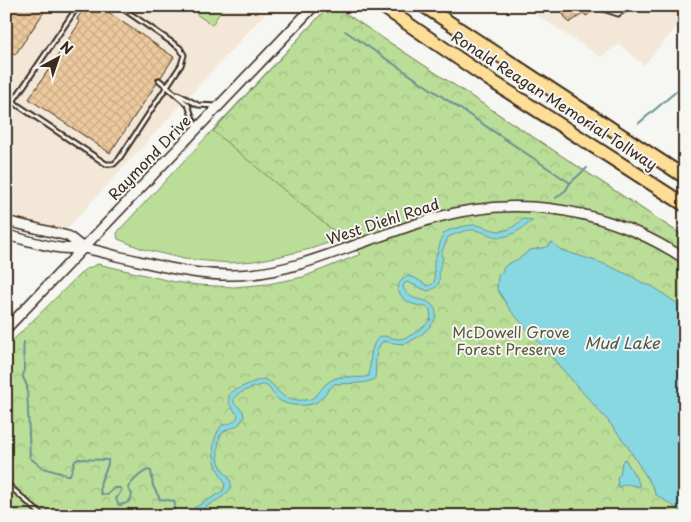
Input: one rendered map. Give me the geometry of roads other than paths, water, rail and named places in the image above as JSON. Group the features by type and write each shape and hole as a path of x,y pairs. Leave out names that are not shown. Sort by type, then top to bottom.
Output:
{"highway":[{"name":"Ronald Reagan Memorial Tollway","path":"382,6 490,80 685,205"},
{"name":"Ronald Reagan Memorial Tollway","path":"424,6 685,177"}],"street":[{"name":"Raymond Drive","path":"6,328 314,6"},
{"name":"West Diehl Road","path":"6,235 62,248 84,248 189,272 221,275 254,274 290,267 442,216 472,210 530,207 588,215 613,223 660,244 685,259"},
{"name":"West Diehl Road","path":"6,221 68,236 84,248"}],"lane":[{"path":"6,112 78,6"},
{"path":"13,102 106,164 114,164 181,65 184,55 180,48 119,6"},
{"path":"601,6 603,9 618,14 630,6"},
{"path":"159,80 188,105 197,130"},
{"path":"171,90 198,105 219,106"},
{"path":"6,483 43,516"}],"water":[{"path":"523,219 533,220 518,231 502,237 472,230 448,237 441,254 443,259 437,286 428,291 407,282 403,288 411,296 426,301 433,306 436,311 436,317 433,323 423,333 407,343 398,344 383,341 378,349 375,378 372,380 363,383 334,384 319,400 307,405 285,403 278,399 264,385 249,389 236,396 234,403 243,411 244,417 237,426 222,433 218,448 220,464 230,479 231,488 196,516 188,516 194,508 224,489 225,482 215,461 214,446 215,439 222,425 230,424 238,415 229,402 231,392 263,379 271,383 286,397 309,400 328,382 334,379 369,376 372,348 377,339 381,336 401,339 421,329 431,319 430,309 407,301 400,295 398,288 401,281 408,276 428,286 434,282 434,262 444,233 455,228 474,225 501,231 516,225"},
{"name":"Mud Lake","path":"552,242 561,250 602,263 644,284 652,286 685,309 685,514 655,494 654,489 626,444 609,422 511,311 497,289 498,275 502,273 504,267 530,250 547,247"},
{"path":"625,459 640,487 627,484 618,487 617,477 620,475 622,462"}],"waterway":[{"path":"345,31 570,183"},
{"path":"639,123 685,84"},
{"path":"556,198 587,168"},
{"path":"24,342 23,377 27,386 30,458 43,468 67,475 70,475 75,461 78,459 108,460 101,482 101,494 107,495 114,488 120,488 121,491 116,499 120,505 127,503 131,499 132,494 128,488 132,483 146,471 151,471 153,486 160,499 174,501 173,516"}],"park label":[{"name":"McDowell Grove Forest Preserve","path":"511,342"}]}
